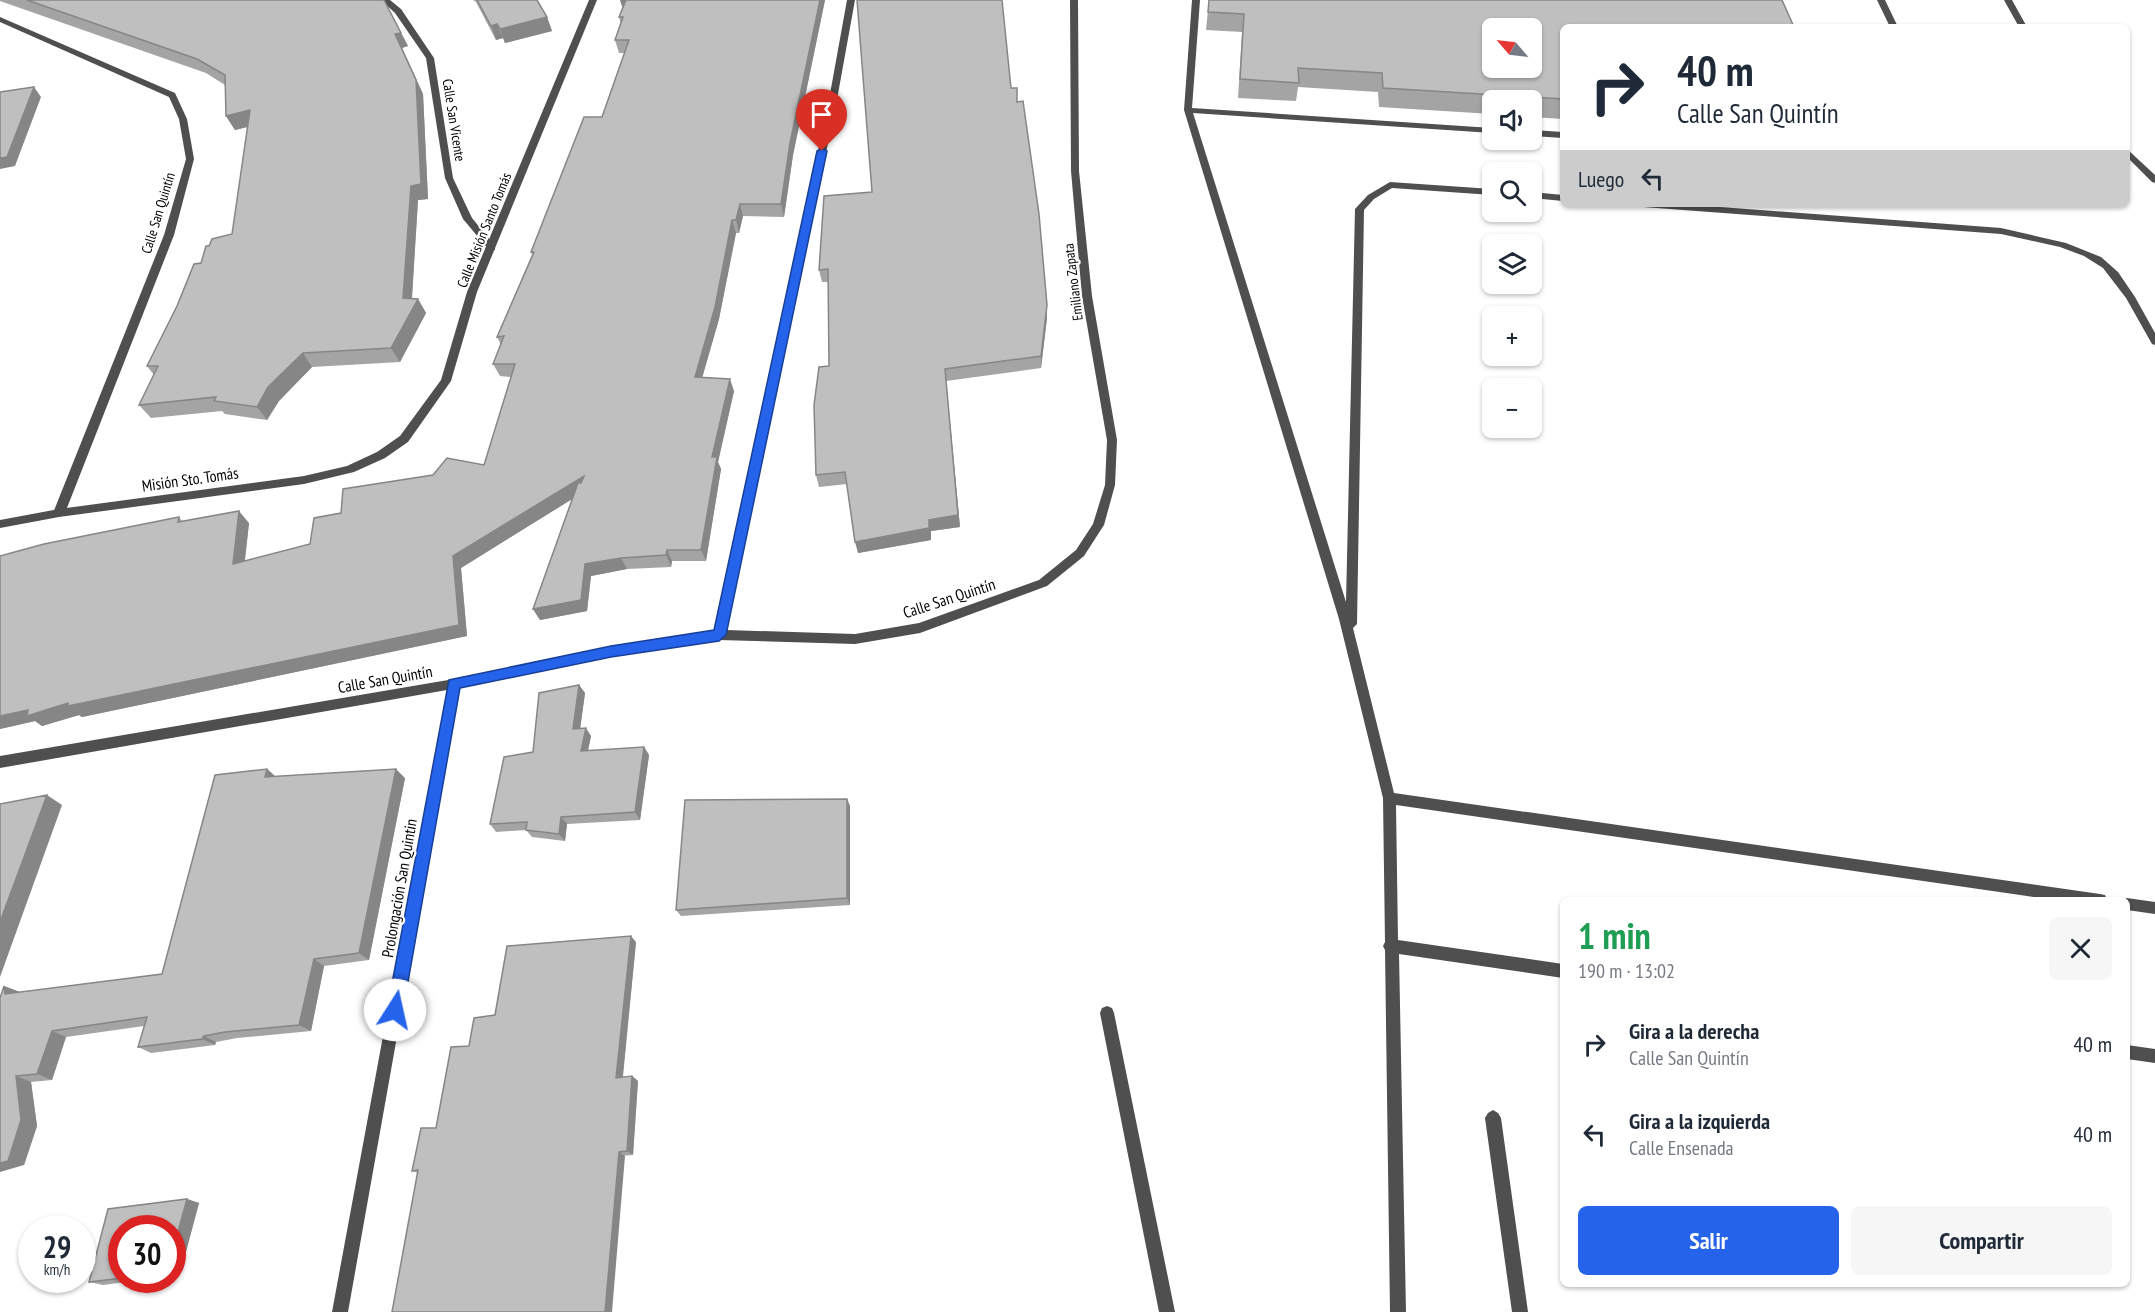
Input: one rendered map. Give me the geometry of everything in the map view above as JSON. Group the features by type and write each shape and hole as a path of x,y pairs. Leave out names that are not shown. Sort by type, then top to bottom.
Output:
{"street":[{"name":"Calle San Vicente","path":"385,0 399,11 430,58 449,178 468,219 492,248"},
{"name":"Calle Misión Santo Tomás","path":"381,455 404,439 446,381 472,292 593,0"},
{"path":"719,635 832,105 851,0"},
{"name":"Emiliano Zapata","path":"1074,0 1075,171 1087,296 1112,440 1110,485 1098,525 1080,553"},
{"path":"1196,0 1188,110 1351,640 1389,798 1398,1312"},
{"path":"1881,0 1893,24"},
{"path":"2007,0 2021,24"},
{"name":"Calle San Quintín","path":"0,19 172,95 183,119 190,159 169,235 59,513"},
{"path":"1188,110 1482,129"},
{"path":"1542,134 1560,135"},
{"path":"2130,155 2155,180"},
{"path":"1351,640 1360,209 1371,197 1390,185 1482,191"},
{"path":"1542,196 1560,198"},
{"path":"1683,207 2001,231 2043,240 2099,260 2131,295 2155,342"},
{"name":"Misión Sto. Tomás","path":"0,524 59,513 304,480 350,469 381,455"},
{"name":"Calle San Quintín","path":"0,762 454,684 611,652 719,635 855,639 920,628 1043,583 1080,553"},
{"name":"Prolongación San Quintin","path":"340,1312 454,684"},
{"path":"1389,798 2079,897"},
{"path":"2130,904 2155,908"},
{"path":"1390,946 1560,971"},
{"path":"1107,1013 1167,1312"},
{"path":"2130,1052 2155,1056"},
{"path":"1493,1118 1520,1312"}],"building":[{"path":"27,0 384,0 401,33 395,34 416,80 421,184 411,186 403,298 418,299 391,348 303,353 268,387 257,407 214,401 216,397 139,405 158,366 147,366 177,306 194,264 201,263 206,246 209,246 212,239 232,234 250,110 226,116 225,75 197,59"},
{"path":"477,0 537,0 547,17 500,29 497,24 491,26"},
{"path":"626,0 820,0 790,143 781,204 740,204 736,220 732,220 715,307 695,377 730,379 712,457 717,457 701,550 667,550 666,555 621,558 585,564 581,600 533,609 578,483 581,483 584,476 453,556 459,625 68,706 68,703 27,716 28,710 0,716 0,556 44,544 179,517 178,522 239,511 233,564 310,544 314,518 341,513 343,489 433,475 447,458 484,465 515,364 493,364 504,336 497,337 534,252 531,252 584,117 602,117 629,40 615,40 623,17 619,17"},
{"path":"857,0 1002,0 1011,88 1017,88 1017,102 1023,101 1039,214 1047,305 1041,356 945,369 958,515 929,520 929,528 855,542 845,472 816,475 814,405 819,367 829,366 828,269 819,270 824,196 872,192"},
{"path":"1209,0 1782,0 1793,24 1560,24 1560,99 1542,98 1542,90 1482,90 1482,94 1383,88 1382,73 1298,68 1299,83 1240,79 1244,14 1208,12"},
{"path":"34,87 7,157 0,158 0,92"},
{"path":"579,685 573,729 586,728 581,751 644,747 635,812 561,817 559,834 526,830 527,822 490,824 504,757 533,752 539,693"},
{"path":"267,769 265,777 396,769 359,953 314,959 299,1025 225,1032 204,1036 202,1039 138,1047 147,1017 52,1031 37,1074 16,1076 21,1120 8,1161 0,1163 0,998 4,986 5,994 162,974 215,775"},
{"path":"47,795 0,922 0,804"},
{"path":"847,799 847,898 676,910 685,800"},
{"path":"631,936 616,1078 632,1076 627,1151 619,1152 605,1312 392,1312 418,1170 412,1171 421,1128 436,1128 451,1047 469,1046 474,1018 495,1015 507,946"},
{"path":"187,1199 183,1215 108,1215 108,1280 96,1281 96,1255 108,1209"}],"route":[{"path":"395,1010 454,684 611,652 719,635 822,151"}]}
